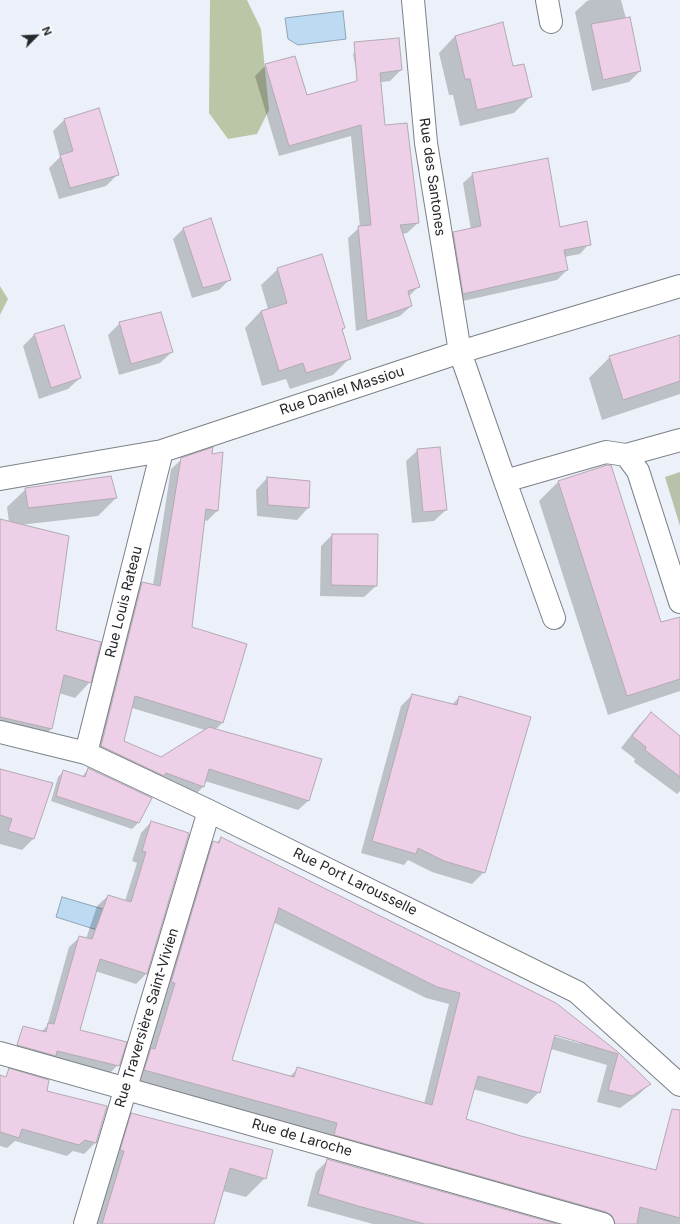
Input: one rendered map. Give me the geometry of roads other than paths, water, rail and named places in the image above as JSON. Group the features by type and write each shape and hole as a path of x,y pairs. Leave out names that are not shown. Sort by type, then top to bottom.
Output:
{"street":[{"name":"Rue des Santones","path":"413,0 426,143 460,352 554,618"},
{"path":"547,0 551,22"},
{"name":"Rue Daniel Massiou","path":"0,479 162,451 460,352 680,286"},
{"path":"505,481 606,452 626,455 680,440"},
{"name":"Rue Louis Rateau","path":"86,754 162,451"},
{"path":"626,455 638,471 680,602"},
{"name":"Rue Port Larousselle","path":"0,732 86,754 209,811 577,992 680,1085"},
{"name":"Rue Traversière Saint-Vivien","path":"84,1224 209,811"},
{"name":"Rue de Laroche","path":"0,1054 126,1088 603,1224"}],"water":[{"path":"343,11 346,39 298,45 288,39 285,18"},
{"path":"62,897 103,909 97,930 56,917"}]}
